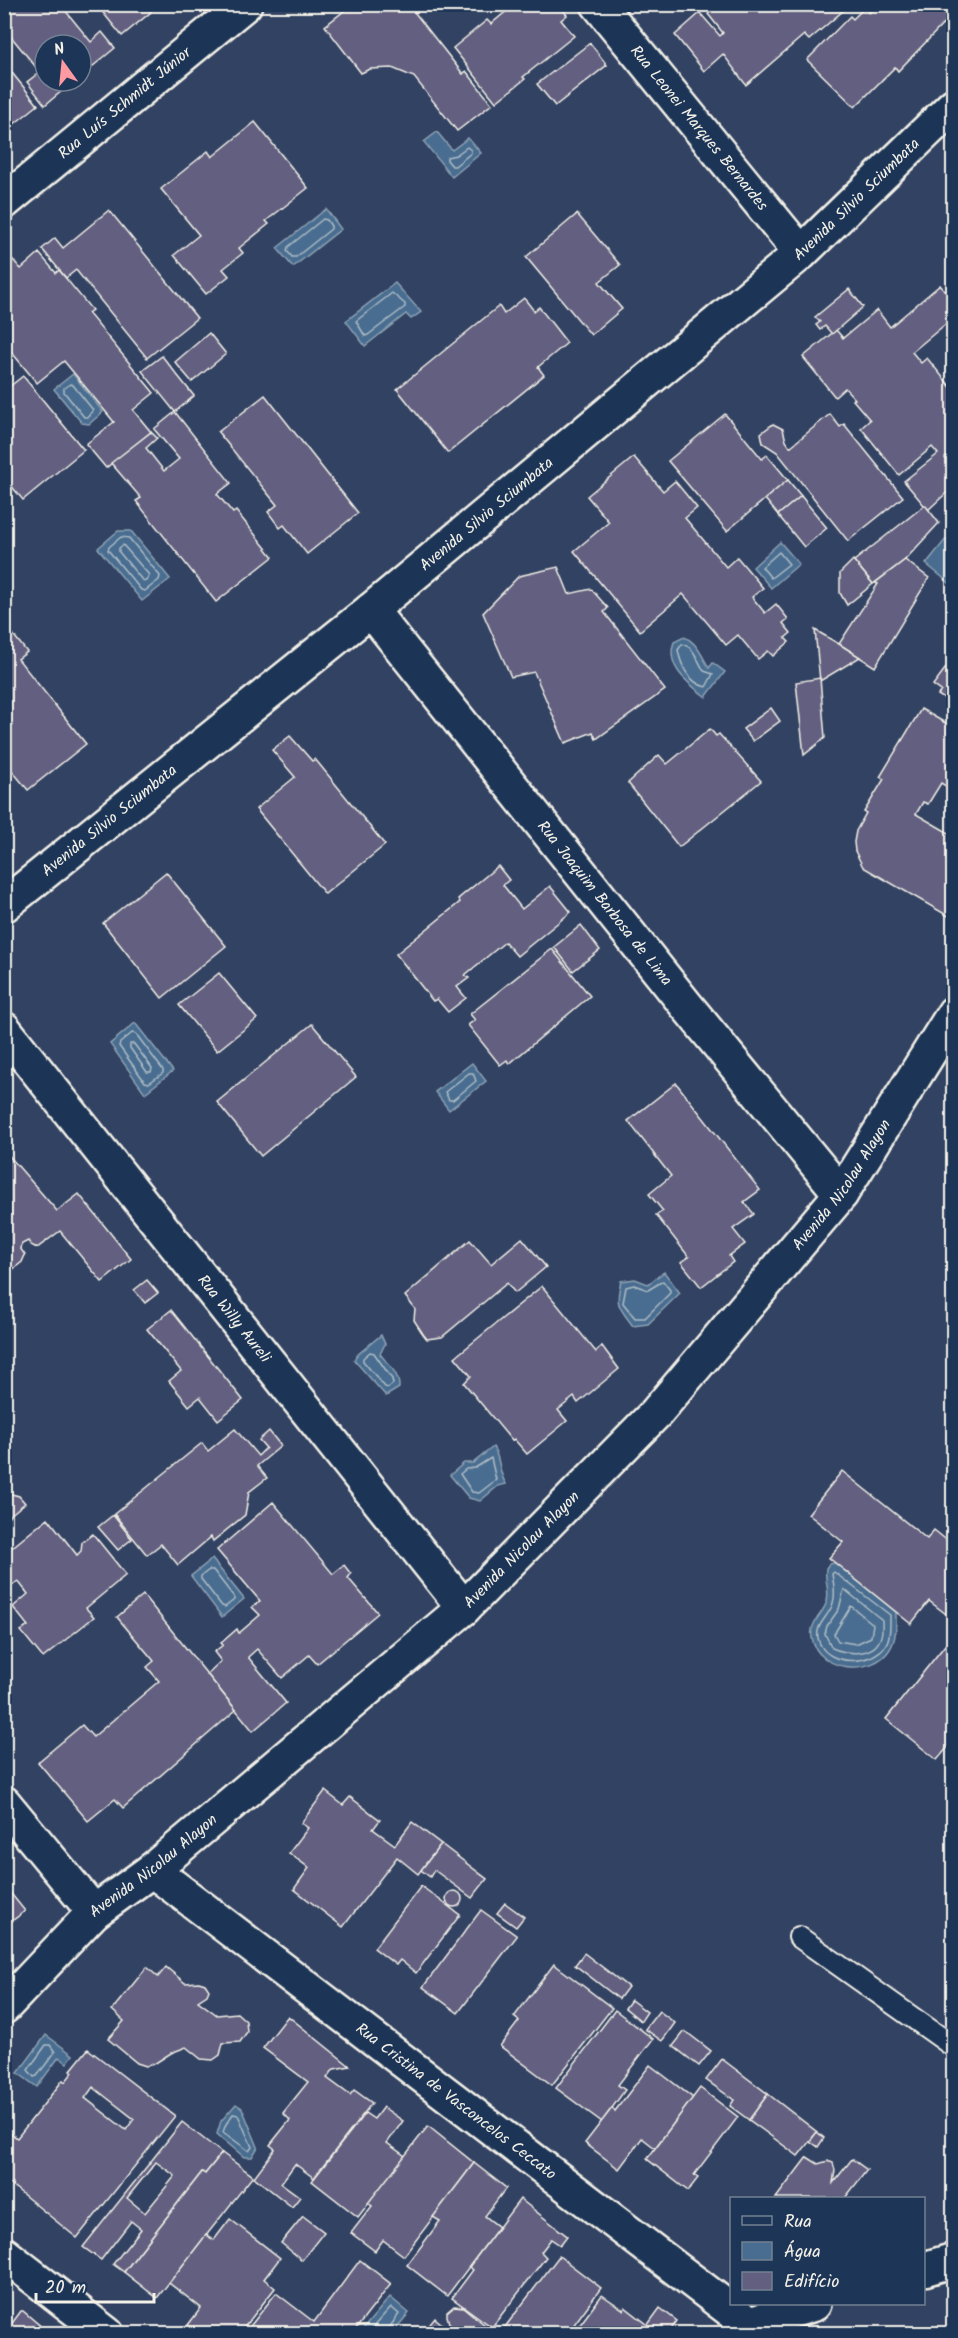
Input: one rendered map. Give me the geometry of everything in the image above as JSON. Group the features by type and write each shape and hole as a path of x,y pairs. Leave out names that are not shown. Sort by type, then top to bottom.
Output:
{"street":[{"name":"Rua Luís Schmidt Júnior","path":"4,202 245,4"},
{"name":"Rua Leonei Marques Bernardes","path":"598,4 801,253"},
{"name":"Avenida Silvio Sciumbata","path":"4,905 371,610 801,253 954,105"},
{"name":"Rua Joaquim Barbosa de Lima","path":"371,610 686,1005 842,1194"},
{"name":"Avenida Nicolau Alayon","path":"4,2007 94,1912 152,1870 464,1608 656,1413 842,1194 954,1013"},
{"name":"Rua Willy Aureli","path":"4,1029 464,1608"},
{"path":"4,1803 94,1912"},
{"name":"Rua Cristina de Vasconcelos Ceccato","path":"152,1870 756,2329"},
{"path":"4,2254 107,2334"},
{"path":"925,2269 954,2260"},
{"path":"756,2329 812,2305"}],"lane":[{"path":"800,1937 954,2047"}],"water":[{"path":"437,132 452,150 468,138 481,153 452,177 424,142"},
{"path":"326,209 341,229 293,267 277,248"},
{"path":"395,283 421,312 411,319 406,314 365,346 346,321"},
{"path":"73,374 103,412 89,424 82,423 54,389"},
{"path":"118,531 131,531 170,579 142,601 98,548"},
{"path":"946,539 953,545 953,586 926,564"},
{"path":"780,542 799,564 771,588 753,567"},
{"path":"684,637 696,646 709,668 713,663 725,672 706,697 680,674 673,659 674,642"},
{"path":"135,1023 173,1071 145,1093 110,1044"},
{"path":"472,1063 486,1081 449,1110 435,1092"},
{"path":"664,1272 680,1293 648,1324 633,1326 619,1305 618,1295 621,1281 635,1279 648,1284"},
{"path":"381,1335 385,1344 380,1354 393,1369 399,1383 399,1388 386,1396 354,1360"},
{"path":"493,1447 506,1484 498,1486 480,1501 469,1498 450,1475 464,1463 473,1463"},
{"path":"212,1559 244,1599 222,1617 191,1576"},
{"path":"835,1563 896,1612 896,1631 892,1645 882,1658 871,1664 847,1667 835,1664 824,1658 816,1649 812,1638 814,1623 827,1601 826,1568 829,1564"},
{"path":"46,2035 73,2055 67,2063 59,2057 37,2087 18,2073"},
{"path":"236,2104 242,2108 258,2147 252,2157 244,2157 217,2134 221,2121"},
{"path":"390,2297 409,2313 392,2333 368,2333 363,2329"}],"building":[{"path":"4,4 60,4 84,33 33,33 33,63 4,28"},
{"path":"96,4 146,4 151,12 122,36"},
{"path":"353,4 408,4 463,74 466,71 492,104 457,131 414,77 392,68 370,69 361,73 325,26"},
{"path":"515,4 559,4 567,15 561,20 574,36 496,102 453,48 487,20 491,24"},
{"path":"719,4 851,4 809,40 804,35 746,85 723,54 704,71 675,35 700,13 720,36 723,33 708,14"},
{"path":"877,4 939,4 951,16 898,71 895,67 855,107 807,60 850,16 853,19 864,8 869,13"},
{"path":"102,32 115,48 93,66 93,40"},
{"path":"590,43 607,65 555,106 537,84"},
{"path":"4,63 38,105 4,132"},
{"path":"33,77 33,90 27,82"},
{"path":"36,93 60,93 45,105"},
{"path":"255,122 308,188 266,221 269,224 239,248 243,253 223,269 229,276 206,294 174,255 199,235 161,189 208,151 212,157"},
{"path":"109,210 197,318 147,358 76,270 66,278 42,249 55,238 63,248"},
{"path":"577,214 620,265 599,282 622,309 591,335 526,257"},
{"path":"5,251 21,269 39,253 56,273 59,270 92,310 88,313 154,393 133,410 151,432 106,468 86,444 114,422 64,361 37,383 4,343"},
{"path":"940,285 954,302 954,317 912,352 921,363 927,358 954,391 954,450 945,458 954,468 954,486 928,510 904,481 938,454 932,447 899,475 861,428 870,420 853,400 855,399 845,388 835,397 803,357 836,330 843,338 877,310 890,327"},
{"path":"849,289 863,307 832,334 825,326 820,330 816,325 820,322 815,317"},
{"path":"524,298 534,311 539,307 567,343 538,367 544,375 448,453 397,389 499,306 504,314"},
{"path":"209,333 226,354 192,382 175,362"},
{"path":"162,356 194,396 175,412 142,371"},
{"path":"23,376 84,450 23,500 4,477 4,391"},
{"path":"265,395 358,513 307,554 284,525 280,528 268,512 277,505 218,432"},
{"path":"175,412 231,483 217,494 233,513 236,511 273,557 216,602 136,501 141,498 111,463 151,432 157,438 146,448 164,471 179,459 154,429"},
{"path":"725,414 762,459 767,455 788,480 727,531 668,461"},
{"path":"830,414 840,427 844,424 903,497 848,541 777,452 763,443 761,433 773,424 783,429 790,447"},
{"path":"634,457 663,491 675,481 697,508 685,518 726,567 737,557 763,588 752,597 765,613 776,604 788,619 783,623 791,633 785,638 789,642 773,656 768,651 758,659 738,635 726,645 683,594 640,631 574,551 609,522 587,496"},
{"path":"788,480 801,496 778,515 765,499"},
{"path":"801,496 827,528 804,547 778,515"},
{"path":"925,505 939,523 905,560 873,584 854,561"},
{"path":"853,560 873,584 847,605 840,593 840,573"},
{"path":"905,560 929,578 875,667 839,644 878,584 875,583"},
{"path":"558,567 569,594 591,589 608,608 604,612 665,690 596,739 593,732 565,743 534,672 511,677 483,613 519,576"},
{"path":"4,623 27,652 18,659 86,744 28,790 4,761"},
{"path":"815,630 839,644 860,657 820,681"},
{"path":"954,657 954,705 938,695 941,691 933,685"},
{"path":"820,678 825,738 804,755 796,682"},
{"path":"771,708 780,721 753,741 743,729"},
{"path":"921,709 954,728 954,791 941,783 928,804 923,802 916,814 954,836 954,912 950,917 863,867 855,851 856,831 866,813 864,812 884,779 880,777"},
{"path":"710,729 716,736 719,734 761,781 679,847 628,783 659,755 667,764"},
{"path":"290,736 312,761 315,759 385,845 325,894 256,809 295,777 272,750"},
{"path":"498,866 509,880 503,885 522,909 550,886 571,912 517,956 505,942 465,975 469,978 457,987 466,998 448,1012 437,999 433,1001 396,954 460,902 458,899"},
{"path":"166,872 226,946 162,998 103,923"},
{"path":"581,925 600,950 573,971 554,947"},
{"path":"552,949 590,996 509,1064 507,1060 500,1065 468,1025 475,1020 470,1014"},
{"path":"219,973 257,1019 217,1051 179,1005"},
{"path":"312,1024 356,1077 261,1156 217,1102"},
{"path":"676,1083 760,1190 744,1202 754,1214 733,1229 745,1244 729,1256 733,1262 701,1287 681,1262 689,1257 656,1215 663,1211 649,1194 671,1176 628,1121"},
{"path":"4,1150 57,1211 79,1194 131,1259 102,1282 60,1231 37,1248 28,1241 22,1244 20,1248 25,1255 22,1262 12,1270 6,1270"},
{"path":"522,1238 546,1267 515,1293 507,1283 442,1337 427,1339 414,1320 415,1309 405,1296 470,1240 491,1264"},
{"path":"147,1280 158,1293 145,1303 134,1290"},
{"path":"542,1286 596,1352 602,1346 619,1369 578,1403 574,1397 558,1410 567,1421 527,1454 514,1439 512,1441 464,1383 471,1376 455,1357"},
{"path":"171,1310 243,1400 218,1420 200,1397 189,1406 169,1381 181,1371 147,1329"},
{"path":"235,1429 258,1456 266,1448 259,1440 269,1431 281,1446 257,1466 267,1478 249,1492 245,1515 213,1541 211,1537 178,1565 161,1544 147,1555 114,1514 202,1443 208,1451"},
{"path":"842,1471 927,1539 934,1530 954,1546 954,1620 929,1601 911,1624 829,1558 843,1542 808,1514"},
{"path":"4,1492 19,1496 25,1503 4,1520"},
{"path":"273,1502 333,1574 344,1565 351,1574 348,1578 378,1613 317,1664 309,1655 282,1678 257,1649 248,1657 286,1703 253,1731 207,1674 221,1661 214,1652 223,1645 221,1643 237,1629 239,1633 260,1615 252,1607 260,1601 217,1550"},
{"path":"113,1515 132,1539 118,1550 98,1527"},
{"path":"48,1518 77,1555 81,1551 82,1542 93,1534 126,1575 86,1608 94,1617 43,1658 21,1631 28,1626 13,1607 28,1594 18,1581 4,1592 4,1554"},
{"path":"143,1595 236,1710 123,1808 115,1799 88,1821 38,1762 82,1725 93,1737 159,1681 147,1667 154,1661 117,1617"},
{"path":"954,1634 954,1751 948,1747 937,1760 886,1719"},
{"path":"325,1791 343,1805 350,1797 380,1820 373,1829 395,1845 412,1822 441,1844 418,1874 397,1857 343,1927 294,1889 309,1868 289,1853 308,1828 301,1823"},
{"path":"441,1844 487,1879 472,1898 434,1870 430,1877 421,1870"},
{"path":"4,1885 25,1911 4,1927"},
{"path":"421,1886 460,1915 416,1973 400,1960 396,1965 374,1948"},
{"path":"454,1891 460,1893 462,1899 460,1905 454,1907 448,1905 446,1899 448,1893"},
{"path":"505,1903 524,1917 516,1927 497,1913"},
{"path":"481,1910 517,1936 458,2013 423,1987"},
{"path":"584,1953 628,1987 619,1999 575,1965"},
{"path":"554,1964 612,2008 552,2085 500,2046 519,2021 514,2017"},
{"path":"147,1967 158,1977 166,1967 185,1983 205,1984 209,1990 207,1995 198,2001 217,2015 237,2013 246,2021 247,2032 240,2042 223,2043 220,2055 213,2060 201,2059 186,2047 154,2064 146,2066 137,2063 108,2039 124,2021 112,2010"},
{"path":"631,2000 647,2012 641,2021 625,2008"},
{"path":"615,2010 653,2039 618,2085 625,2090 602,2122 556,2088"},
{"path":"659,2011 675,2023 662,2041 645,2029"},
{"path":"288,2016 350,2066 334,2069 327,2078 350,2095 354,2090 372,2103 314,2178 295,2164 281,2183 300,2197 292,2207 254,2177 275,2149 270,2145 290,2120 283,2113 308,2082 263,2048"},
{"path":"685,2031 711,2051 699,2066 673,2046"},
{"path":"88,2049 175,2116 77,2238 4,2179 4,2140 10,2133 17,2138 63,2080 65,2082 73,2072 71,2070","holes":["93,2087 134,2119 126,2130 85,2098"]},
{"path":"722,2059 768,2094 749,2120 730,2106 734,2100 706,2080"},
{"path":"650,2065 693,2098 655,2148 642,2138 619,2169 585,2143 612,2108 615,2111"},
{"path":"700,2088 738,2117 694,2175 698,2178 688,2191 647,2159"},
{"path":"768,2094 817,2132 798,2156 749,2120"},
{"path":"383,2107 403,2121 387,2143 405,2156 358,2217 312,2181 365,2113 374,2119"},
{"path":"182,2122 222,2153 205,2174 202,2172 124,2272 113,2264 141,2229 131,2221 101,2260 83,2247","holes":["156,2162 175,2176 145,2213 127,2198"]},
{"path":"428,2126 474,2163 404,2256 383,2240 375,2251 351,2233 372,2206 368,2203"},
{"path":"817,2132 824,2138 818,2147 810,2141"},
{"path":"222,2153 253,2176 157,2298 124,2272 202,2172 205,2174"},
{"path":"807,2157 818,2164 828,2161 833,2163 835,2170 833,2183 852,2159 867,2170 846,2197 777,2197"},
{"path":"474,2163 506,2188 485,2216 499,2227 447,2296 407,2265 440,2221 433,2217"},
{"path":"520,2199 567,2236 560,2245 551,2239 541,2252 546,2257 492,2327 452,2298 473,2270 469,2267"},
{"path":"303,2216 324,2232 302,2260 281,2243"},
{"path":"230,2219 280,2258 264,2279 275,2288 239,2334 198,2334 188,2325 201,2308 169,2283 206,2235 214,2240"},
{"path":"559,2256 601,2288 567,2334 506,2334 505,2327"},
{"path":"360,2260 391,2284 352,2334 244,2334 276,2293 314,2322"},
{"path":"602,2295 624,2310 625,2307 648,2325 641,2334 573,2334"},
{"path":"454,2306 463,2307 485,2325 486,2332 464,2334 456,2329 449,2323 447,2316 447,2312"},
{"path":"660,2308 677,2321 668,2334 641,2334"},
{"path":"23,2311 50,2334 4,2334"},
{"path":"436,2319 455,2334 422,2334"}]}
